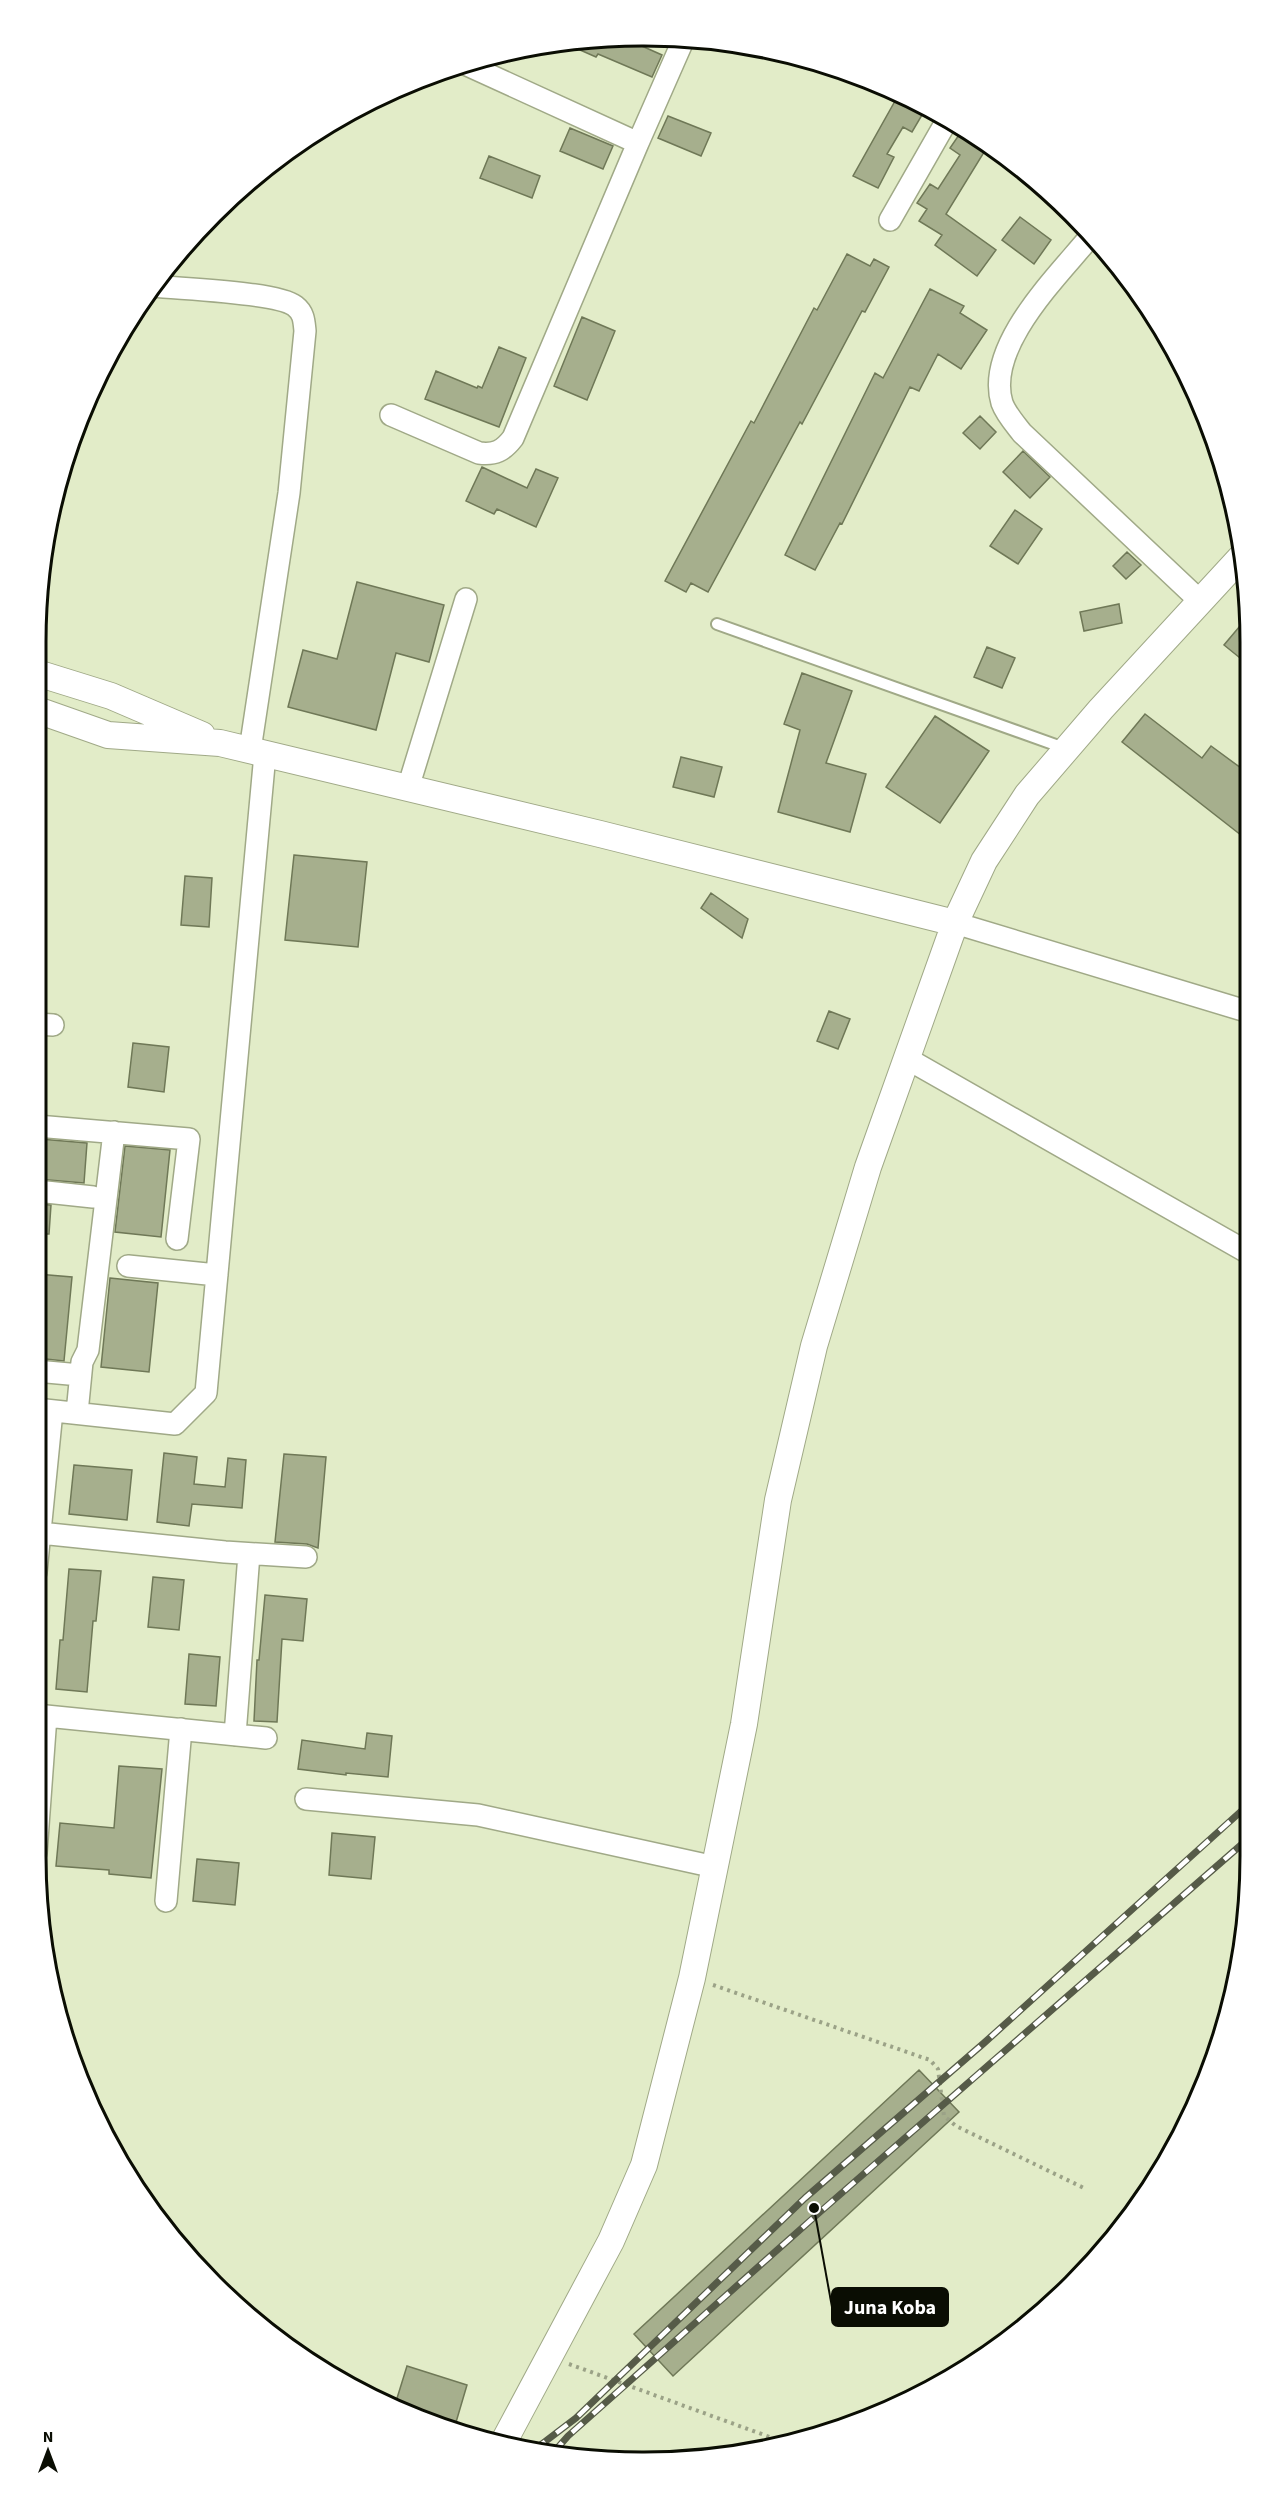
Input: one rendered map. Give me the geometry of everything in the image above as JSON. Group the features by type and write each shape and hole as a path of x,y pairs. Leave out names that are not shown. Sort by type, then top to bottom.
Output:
{"street":[{"path":"391,415 479,453 490,454 506,447 513,438 680,48"},
{"path":"478,70 638,143"},
{"path":"890,220 943,127"},
{"path":"1085,243 1026,317 1010,341 999,375 1001,400 1004,409 1022,433 1199,600"},
{"path":"46,1410 175,1424 206,1393 257,752 289,493 305,331 304,317 296,307 277,298 165,287"},
{"path":"507,2436 611,2241 644,2165 692,1978 744,1724 778,1500 814,1346 868,1167 955,922 984,861 1027,795 1199,600 1234,564"},
{"path":"408,788 466,599"},
{"path":"46,676 111,696 220,743"},
{"path":"46,713 108,735 220,743 955,922 1240,1009"},
{"path":"906,1058 1240,1248"},
{"path":"46,1127 189,1139 177,1239"},
{"path":"77,1413 81,1369 88,1350 107,1132"},
{"path":"81,1369 75,1349 93,1197 107,1132"},
{"path":"46,1192 93,1197"},
{"path":"128,1266 217,1275"},
{"path":"46,1371 81,1369"},
{"path":"46,1534 249,1554 306,1557"},
{"path":"235,1735 249,1554"},
{"path":"46,1716 266,1738"},
{"path":"166,1901 182,1730"},
{"path":"306,1799 478,1815 715,1867"}],"lane":[{"path":"717,624 1067,749"}],"path":[{"path":"692,1978 930,2060 938,2069 944,2116 956,2126 1086,2189"},
{"path":"548,2357 772,2438"}],"building":[{"path":"642,46 662,55 652,77 598,54 596,57 581,50"},
{"path":"894,102 922,116 912,132 903,127 887,154 894,157 878,188 853,176"},
{"path":"668,116 711,133 701,156 658,138"},
{"path":"570,128 613,146 603,169 560,151"},
{"path":"958,137 983,154 946,214 996,250 977,276 935,245 942,235 919,221 927,209 917,203 930,184 938,189 960,155 950,148"},
{"path":"489,156 540,176 532,198 480,178"},
{"path":"1020,217 1051,240 1034,264 1002,240"},
{"path":"847,254 870,266 874,259 889,267 865,312 862,311 802,424 800,422 708,592 691,583 686,592 665,581 751,421 754,423 814,308 817,310"},
{"path":"930,289 964,306 960,313 987,330 961,369 938,354 919,391 910,387 842,524 840,523 815,570 785,555 875,373 883,378"},
{"path":"582,317 615,331 587,400 554,386"},
{"path":"499,347 526,358 499,427 425,399 436,371 482,388"},
{"path":"980,416 996,432 980,449 963,433"},
{"path":"1023,451 1050,477 1030,498 1003,472"},
{"path":"482,467 527,488 536,469 558,478 536,527 497,509 494,514 466,501"},
{"path":"1015,510 1042,529 1018,564 990,546"},
{"path":"1127,552 1141,565 1126,579 1113,566"},
{"path":"357,582 444,605 429,662 396,653 376,730 288,707 303,650 337,659"},
{"path":"1119,604 1122,623 1084,631 1080,612"},
{"path":"1239,627 1240,658 1224,645"},
{"path":"987,647 1015,658 1002,688 974,677"},
{"path":"802,673 852,691 826,763 866,774 850,832 778,812 800,730 784,724"},
{"path":"1145,714 1202,758 1211,746 1240,767 1240,834 1122,742"},
{"path":"935,716 989,751 940,823 886,787"},
{"path":"681,757 722,767 714,797 673,787"},
{"path":"294,855 367,862 358,947 285,940"},
{"path":"185,876 212,878 209,927 181,925"},
{"path":"711,893 748,919 742,938 701,908"},
{"path":"829,1011 850,1019 838,1049 817,1041"},
{"path":"133,1043 169,1047 164,1092 128,1087"},
{"path":"46,1140 87,1143 84,1183 46,1180"},
{"path":"125,1146 170,1150 161,1237 115,1232"},
{"path":"46,1205 51,1205 49,1234 46,1234"},
{"path":"46,1275 72,1277 64,1361 46,1359"},
{"path":"110,1278 158,1283 149,1372 101,1367"},
{"path":"164,1453 197,1457 194,1484 225,1487 228,1458 246,1460 242,1508 192,1504 189,1526 157,1522"},
{"path":"284,1454 326,1457 318,1548 307,1544 275,1542"},
{"path":"74,1465 132,1470 127,1520 69,1514"},
{"path":"69,1569 101,1571 96,1621 93,1621 87,1692 56,1689"},
{"path":"153,1577 184,1580 179,1630 148,1627"},
{"path":"265,1595 307,1599 303,1641 282,1639 277,1722 254,1721 257,1660 259,1660"},
{"path":"189,1654 220,1657 216,1706 185,1704"},
{"path":"367,1733 392,1736 388,1777 298,1769 302,1740 365,1749"},
{"path":"119,1766 162,1769 151,1878 109,1874 109,1870 56,1866 60,1823 114,1828"},
{"path":"332,1833 375,1837 371,1879 329,1875"},
{"path":"197,1859 239,1863 235,1905 193,1901"},
{"path":"919,2070 959,2112 673,2376 634,2334"},
{"path":"407,2366 467,2385 456,2422 397,2399"}],"railway":[{"path":"543,2443 576,2418 805,2198 984,2043 1240,1812"},
{"path":"559,2446 820,2212 1240,1846"}],"place":[{"name":"Juna Koba","path":"814,2208"}]}
